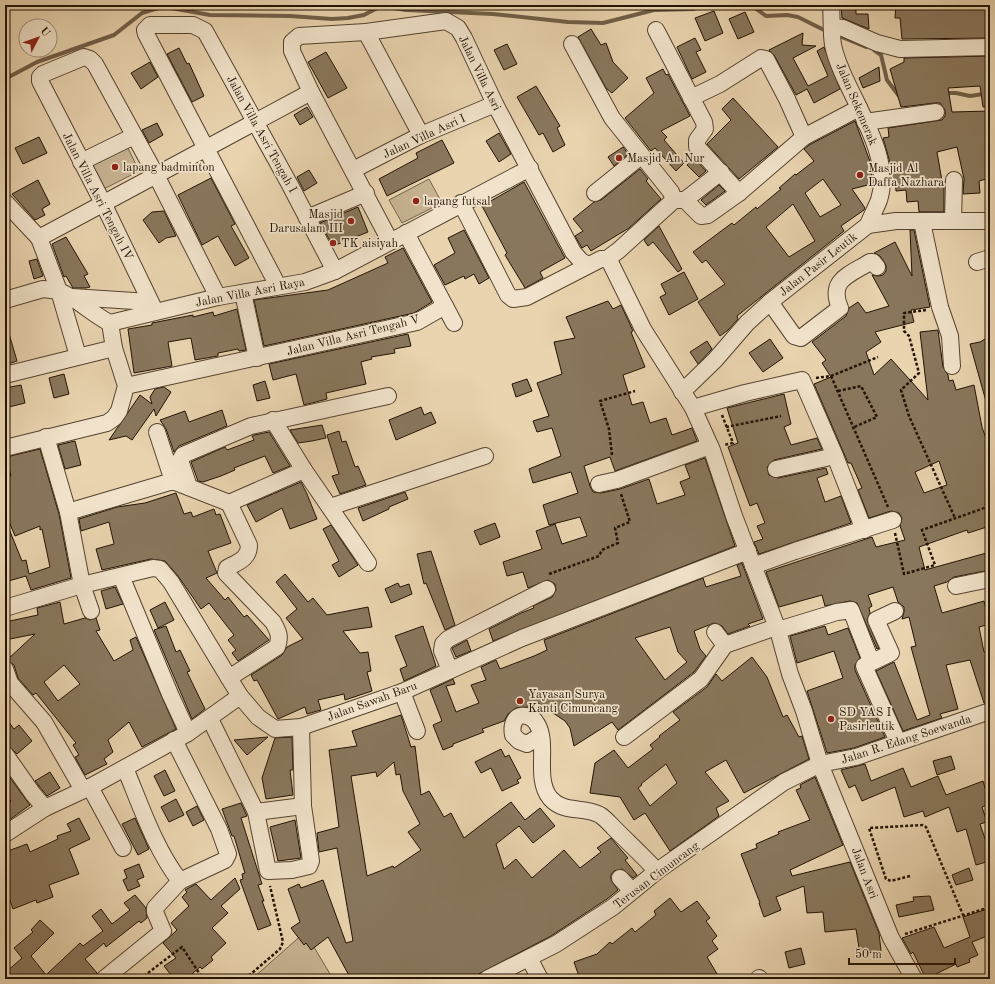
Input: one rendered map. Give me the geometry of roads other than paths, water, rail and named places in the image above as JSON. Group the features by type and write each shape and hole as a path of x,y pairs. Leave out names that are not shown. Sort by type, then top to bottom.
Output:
{"street":[{"name":"Jalan Sekemerak","path":"830,5 833,34 880,160 881,182 879,199 868,225"},
{"name":"Jalan Villa Asri","path":"312,92 292,51 292,42 299,36 366,32 446,21 452,24 458,28 464,38 495,104 573,252 581,261 588,265"},
{"name":"Jalan Villa Asri Tengah I","path":"206,148 146,34 145,30 150,25 193,25 202,28 205,31 290,185 335,271"},
{"path":"833,34 844,28 877,43 900,48 990,47"},
{"path":"656,30 705,126 696,142 697,147 739,193"},
{"path":"366,32 422,135"},
{"path":"572,44 612,118 670,192 701,216 708,215 739,193 804,136 862,115 936,112"},
{"name":"Jalan Villa Asri Tengah IV","path":"134,136 95,64 90,59 84,57 43,74 40,77 40,81 103,203 152,307"},
{"path":"691,98 720,84 761,58 766,59 804,136"},
{"path":"39,238 255,121 312,92 390,241"},
{"name":"Jalan Villa Asri I","path":"353,170 422,135 495,104"},
{"path":"81,162 134,136 156,175 218,297"},
{"path":"206,148 278,286"},
{"path":"595,193 641,156"},
{"name":"Jalan Villa Asri Raya","path":"110,323 128,320 152,307 305,282 335,271 406,232 530,168"},
{"path":"461,203 508,295 514,299 527,297 588,265 601,259 607,259 679,200 721,172"},
{"path":"953,221 954,180"},
{"path":"307,218 366,193"},
{"path":"879,199 892,213 916,222 940,307 950,336 952,366"},
{"path":"5,202 39,238 65,294 78,356"},
{"name":"Jalan Pasir Leutik","path":"682,392 715,360 747,323 770,302 868,225 916,222 990,221"},
{"path":"406,232 454,323"},
{"name":"Jalan Asri","path":"607,259 611,264 643,329 693,408 711,448 777,629 790,674 804,711 820,764 891,938 914,979"},
{"path":"770,302 794,336 801,338 840,308 835,294 835,288 843,278 870,262 873,262 877,267"},
{"path":"5,300 43,289 65,294 152,307"},
{"path":"243,293 257,358"},
{"path":"5,448 107,423 114,418 118,411 126,386 114,348 110,323 99,318 65,294"},
{"name":"Jalan Villa Asri Tengah V","path":"126,386 417,322 445,306"},
{"path":"5,375 114,348"},
{"path":"693,408 802,380 835,456 864,530"},
{"path":"189,487 180,460 182,455 251,426 388,396"},
{"path":"273,420 304,470 368,563"},
{"path":"157,432 173,481"},
{"path":"46,437 68,512 82,585 91,611"},
{"path":"599,484 617,480 711,448"},
{"path":"330,508 486,456"},
{"path":"776,469 835,456"},
{"path":"229,503 304,470"},
{"path":"68,512 173,481 229,503 249,545 249,552 245,558 227,568 226,573 273,622 279,631 280,639 277,647 229,678"},
{"path":"753,566 893,520"},
{"name":"Jalan Sawah Baru","path":"121,576 153,568 160,569 171,582 240,696 258,717 274,729 301,727 402,692 522,638 674,578 707,568 748,550"},
{"path":"5,608 82,585 121,576 170,694 188,733"},
{"path":"956,586 990,579"},
{"path":"450,670 442,652 443,644 448,639 546,582"},
{"path":"624,737 701,679 725,645 777,629 837,612 851,610 871,661"},
{"path":"895,611 876,620 891,653 871,661 864,666 898,742"},
{"path":"715,632 725,645"},
{"path":"5,669 10,684 44,722 123,848"},
{"path":"402,692 417,731"},
{"path":"5,834 45,808 87,789 188,733 210,719 240,696"},
{"name":"Jalan R. Edang Soewanda","path":"820,764 856,757 990,711"},
{"path":"210,719 256,812 268,871 292,870 308,866 310,864 303,806 301,727"},
{"path":"540,736 542,769 549,796 559,806 600,815 657,871"},
{"path":"104,979 163,931 154,912 155,908 180,881 225,860 228,854 219,830 174,740"},
{"path":"5,754 33,794 45,808"},
{"name":"Terusan Cimuncang","path":"487,979 556,944 584,926 613,907 657,871 761,797 784,782 820,764"},
{"path":"125,768 161,850 170,868 180,881"},
{"path":"256,812 303,806"},
{"path":"620,878 632,891"},
{"path":"529,958 540,979"}],"waterway":[{"path":"5,79 37,62 114,35 142,13 158,8 171,8 210,15 290,16 332,19 364,15 381,6 406,10 493,14 568,22 603,23 654,10 693,9 707,5"},
{"path":"751,5 766,16 787,15 798,17 828,32"},
{"path":"837,35 866,47"},
{"path":"874,50 881,55 887,80 899,96 901,96"},
{"path":"945,93 956,93 970,96 990,93"}],"place":[{"name":"Masjid An Nur","path":"619,158"},
{"name":"lapang badminton","path":"115,167"},
{"name":"Masjid Al Daffa Nazhara","path":"860,175"},
{"name":"lapang futsal","path":"416,201"},
{"name":"Masjid Darusalam III","path":"351,221"},
{"name":"TK aisiyah","path":"333,243"},
{"name":"Yayasan Surya Kanti Cimuncang","path":"520,701"},
{"name":"SD YAS I Pasirleutik","path":"831,719"}]}
